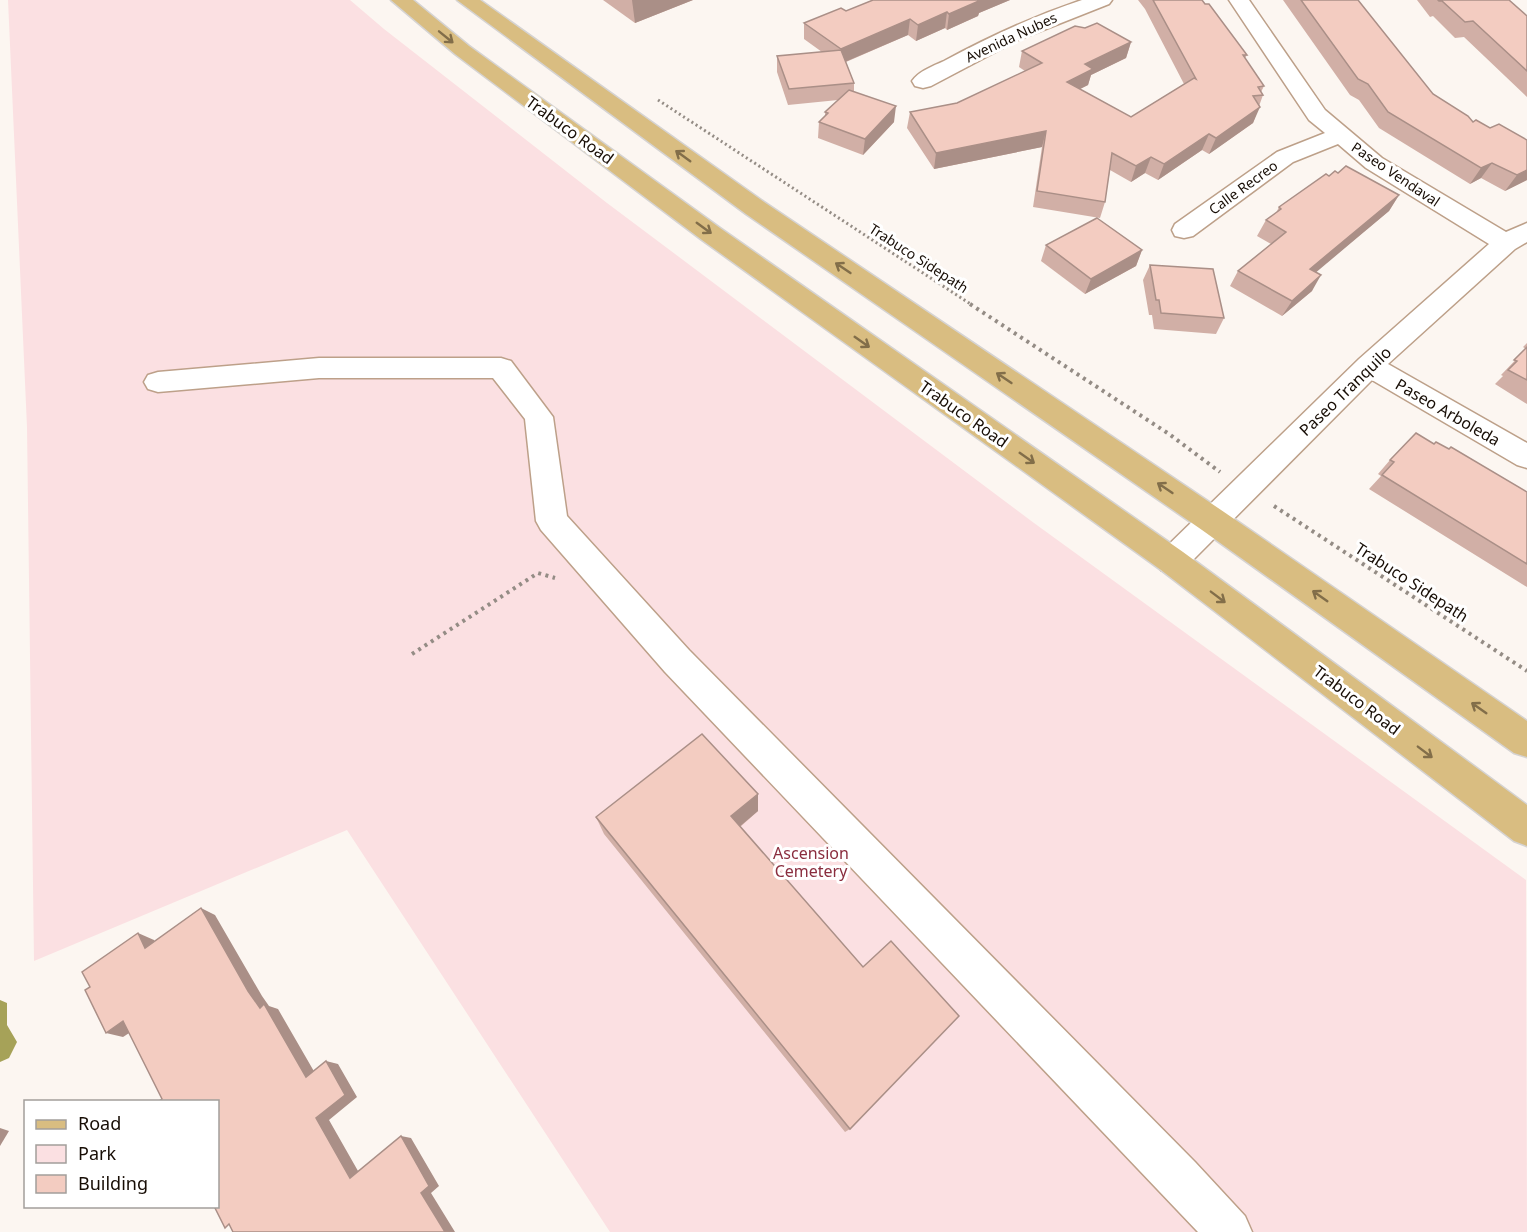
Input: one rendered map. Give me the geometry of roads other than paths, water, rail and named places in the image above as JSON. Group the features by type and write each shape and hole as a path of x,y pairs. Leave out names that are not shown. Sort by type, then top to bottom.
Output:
{"main road":[{"name":"Trabuco Road","path":"401,0 462,50 711,234 1172,561 1527,828"},
{"path":"467,0 755,208 1214,521 1527,741"}],"street":[{"name":"Avenida Nubes","path":"923,81 986,47 1058,15 1102,0"},
{"name":"Paseo Vendaval","path":"1239,0 1302,96 1317,115 1339,136 1374,164 1517,237"},
{"name":"Calle Recreo","path":"1184,230 1285,157 1339,136"},
{"name":"Paseo Tranquilo","path":"1172,561 1369,366 1517,237"},
{"name":"Paseo Arboleda","path":"1369,366 1527,457"},
{"path":"158,382 319,368 501,368 539,417 552,521 676,661 1229,1232"}],"park label":[{"name":"Ascension Cemetery","path":"811,862"}]}
